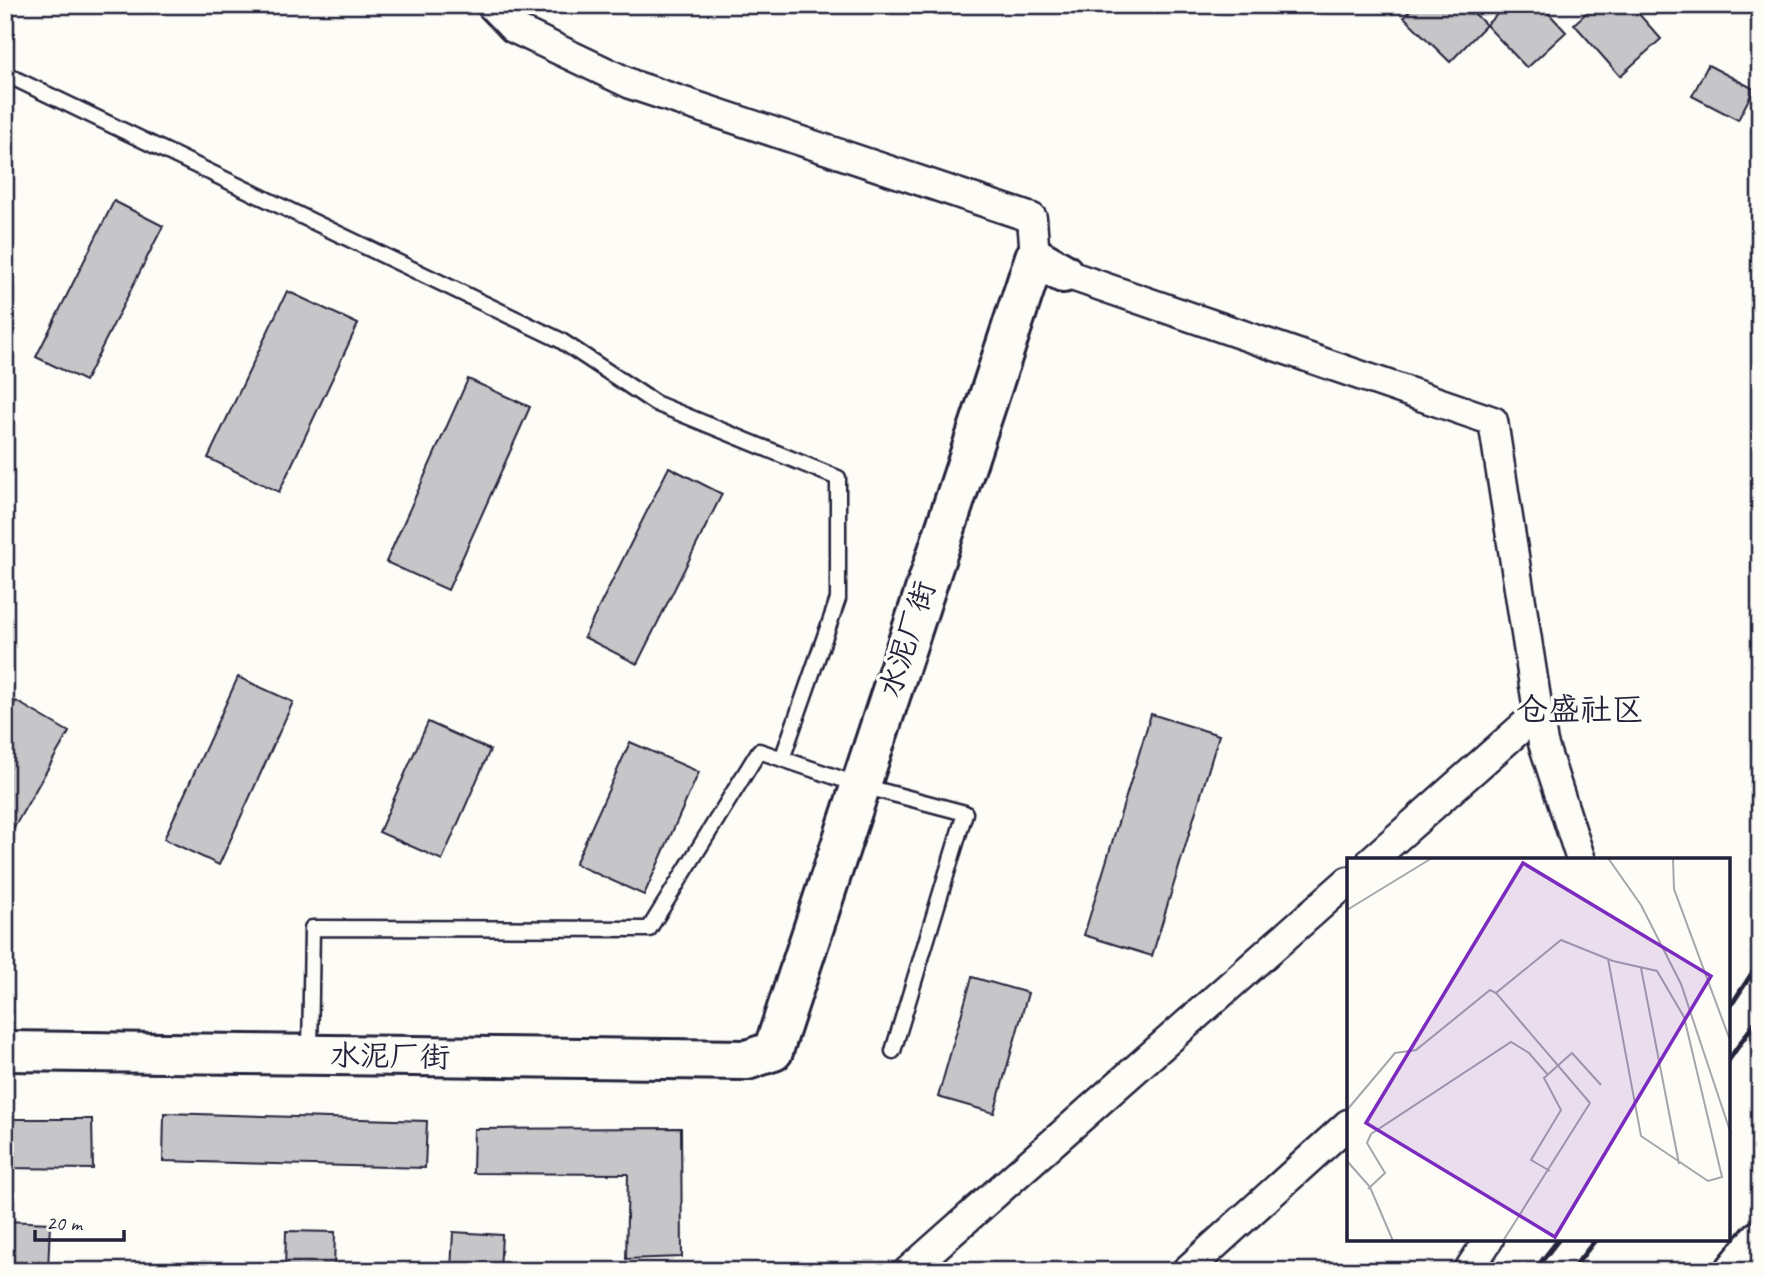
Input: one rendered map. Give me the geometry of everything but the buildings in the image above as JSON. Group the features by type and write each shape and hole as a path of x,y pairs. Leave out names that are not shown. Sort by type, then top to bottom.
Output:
{"main road":[{"name":"水泥厂街","path":"5,1033 747,1060 773,1051 859,785 1049,265"},
{"name":"水泥厂街","path":"5,1051 311,1046"},
{"path":"1735,1271 1760,1240"}],"street":[{"path":"491,5 513,28 633,85 1032,218 1049,265 1493,421 1542,743 1581,858"},
{"path":"1373,858 1538,713"},
{"path":"908,1271 1347,883"},
{"path":"1186,1271 1347,1126"},
{"path":"1468,1271 1488,1241"}],"lane":[{"path":"5,74 560,340 655,403 838,478 838,599 782,759"},
{"path":"311,1046 312,928 649,929 759,751 859,785 965,813 892,1051"}],"railway":[{"path":"1730,1007 1760,961"},
{"path":"1730,1058 1760,1015"},
{"path":"1534,1271 1557,1241"},
{"path":"1571,1271 1594,1241"}],"district":[{"name":"仓盛社区","path":"1580,709"}]}
